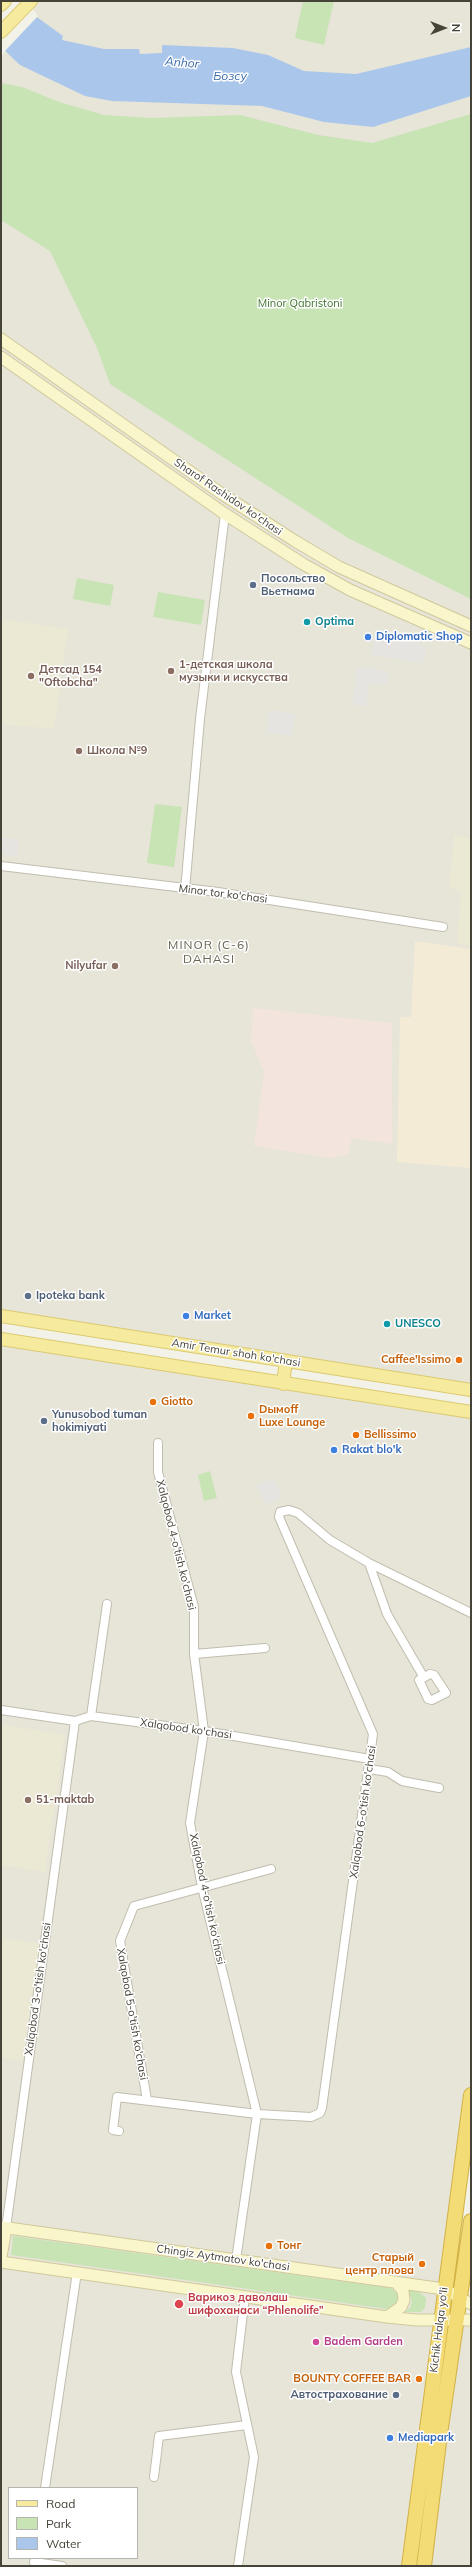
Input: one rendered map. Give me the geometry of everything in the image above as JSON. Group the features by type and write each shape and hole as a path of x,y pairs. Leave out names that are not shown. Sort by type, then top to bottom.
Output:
{"highway":[{"name":"Kichik Halqa yo'li","path":"409,2566 444,2289 471,2095"},
{"name":"Kichik Halqa yo'li","path":"424,2566 463,2308 471,2221"}],"main road":[{"path":"1,5 4,1"},
{"path":"1,32 31,1"},
{"name":"Sharof Rashidov ko'chasi","path":"1,339 222,494 295,541 339,567 471,626"},
{"name":"Sharof Rashidov ko'chasi","path":"1,357 225,514 303,564 350,590 471,643"},
{"name":"Amir Temur shoh ko'chasi","path":"1,1316 471,1390"},
{"name":"Amir Temur shoh ko'chasi","path":"1,1339 471,1412"},
{"path":"283,1384 286,1361"},
{"name":"Xalqobod 3-o'tish ko'chasi","path":"1,2257 3,2228"},
{"name":"Chingiz Aytmatov ko'chasi","path":"3,2228 444,2289"},
{"path":"1,2262 387,2317 440,2321 463,2308"},
{"path":"387,2317 401,2307 404,2300 403,2291 396,2282"},
{"path":"444,2289 463,2308 471,2320"}],"street":[{"path":"185,890 200,719 225,514"},
{"name":"Minor tor ko'chasi","path":"1,866 185,890 271,899 443,927"},
{"name":"Xalqobod 4-o'tish ko'chasi","path":"158,1443 158,1472 194,1607 194,1654 204,1731 190,1824 202,1887 258,2114 236,2260"},
{"name":"Xalqobod 6-o'tish ko'chasi","path":"258,2114 310,2117 320,2113 322,2108 373,1734 279,1516 280,1512 284,1511 298,1513 330,1540 369,1563"},
{"path":"369,1563 471,1613"},
{"path":"369,1563 387,1614 423,1676"},
{"path":"90,1716 107,1604"},
{"path":"194,1654 265,1648"},
{"name":"Xalqobod ko'chasi","path":"1,1710 75,1721 90,1716 204,1731 370,1759"},
{"name":"Xalqobod 3-o'tish ko'chasi","path":"3,2228 75,1721"},
{"path":"369,1769 388,1772 402,1781 439,1788"},
{"name":"Xalqobod 5-o'tish ko'chasi","path":"147,2100 121,1936 136,1904 271,1869"},
{"path":"119,2131 113,2130 117,2097 258,2114"},
{"path":"45,2487 77,2272"},
{"path":"238,2566 254,2457 236,2372 245,2296"},
{"path":"154,2477 159,2436 247,2425"},
{"path":"34,2562 62,2566"}],"shaded area":[{"path":"25,1 471,1 471,1390 1,1316 1,57 5,52 65,66"},
{"name":"Детсад 154 \"Oftobcha\"","path":"1,619 68,629 54,729 1,724"},
{"path":"377,628 427,647 422,663 371,655"},
{"path":"358,666 388,672 386,686 370,683 366,707 352,704"},
{"path":"270,710 295,714 291,736 266,732"},
{"path":"454,836 471,838 471,946 457,944 461,891 449,888"},
{"path":"1,837 19,840 17,856 1,854"},
{"path":"415,941 471,949 471,1168 397,1162 400,1017 411,1017"},
{"path":"253,1008 392,1023 392,1144 352,1138 348,1154 331,1158 254,1146 264,1072 251,1041"},
{"path":"1,1339 471,1412 471,2095 409,2566 1,2566"},
{"path":"274,1478 282,1497 265,1505 257,1486"},
{"name":"51-maktab","path":"1,1724 65,1735 45,1872 1,1865"},
{"path":"1,1938 41,1943 22,2061 1,2058"},
{"path":"456,2320 471,2320 471,2566 424,2566"}],"green space":[{"path":"303,1 334,1 324,45 295,38"},
{"name":"Minor Qabristoni","path":"1,83 22,87 59,102 104,115 151,118 240,115 318,135 372,143 471,114 471,599 348,538 110,384 97,348 50,251 1,220"},
{"path":"77,578 114,585 110,606 73,599"},
{"path":"158,592 205,600 201,625 153,617"},
{"path":"155,804 182,807 174,867 147,863"},
{"path":"210,1471 217,1498 204,1501 198,1475"},
{"path":"13,2236 391,2288 396,2292 398,2299 395,2305 387,2309 11,2255"},
{"path":"408,2290 419,2292 426,2298 425,2308 421,2312 405,2312 410,2308 412,2301"}],"water":[{"name":"Бозсу","path":"34,15 63,36 62,40 104,49 139,49 140,54 162,53 162,45 233,48 268,55 304,71 356,74 471,47 471,96 373,127 324,122 262,106 112,101 85,96 20,65 2,48"}],"pier":[{"path":"1,1 26,1 38,16 4,52 1,49"}],"place":[{"name":"Посольство Вьетнама","path":"253,585"},
{"name":"Optima","path":"307,622"},
{"name":"Diplomatic Shop","path":"368,637"},
{"name":"1-детская школа музыки и искусства","path":"171,671"},
{"name":"Детсад 154 \"Oftobcha\"","path":"31,676"},
{"name":"Школа №9","path":"79,751"},
{"name":"Nilyufar","path":"115,966"},
{"name":"Ipoteka bank","path":"28,1296"},
{"name":"Market","path":"186,1316"},
{"name":"UNESCO","path":"387,1324"},
{"name":"Caffee'Issimo","path":"459,1360"},
{"name":"Giotto","path":"153,1402"},
{"name":"Dымоff Luxe Lounge","path":"251,1416"},
{"name":"Yunusobod tuman hokimiyati","path":"44,1421"},
{"name":"Bellissimo","path":"356,1435"},
{"name":"Rakat blo'k","path":"334,1450"},
{"name":"51-maktab","path":"28,1800"},
{"name":"Тонг","path":"269,2246"},
{"name":"Старый центр плова","path":"422,2264"},
{"name":"Варикоз даволаш шифоханаси “Phlenolife”","path":"179,2304"},
{"name":"Badem Garden","path":"316,2342"},
{"name":"BOUNTY COFFEE BAR","path":"419,2379"},
{"name":"Автострахование","path":"396,2395"},
{"name":"Mediapark","path":"390,2438"}],"district":[{"name":"MINOR (C-6) DAHASI","path":"209,952"}],"water label":[{"name":"Anhor","path":"182,63"}]}
